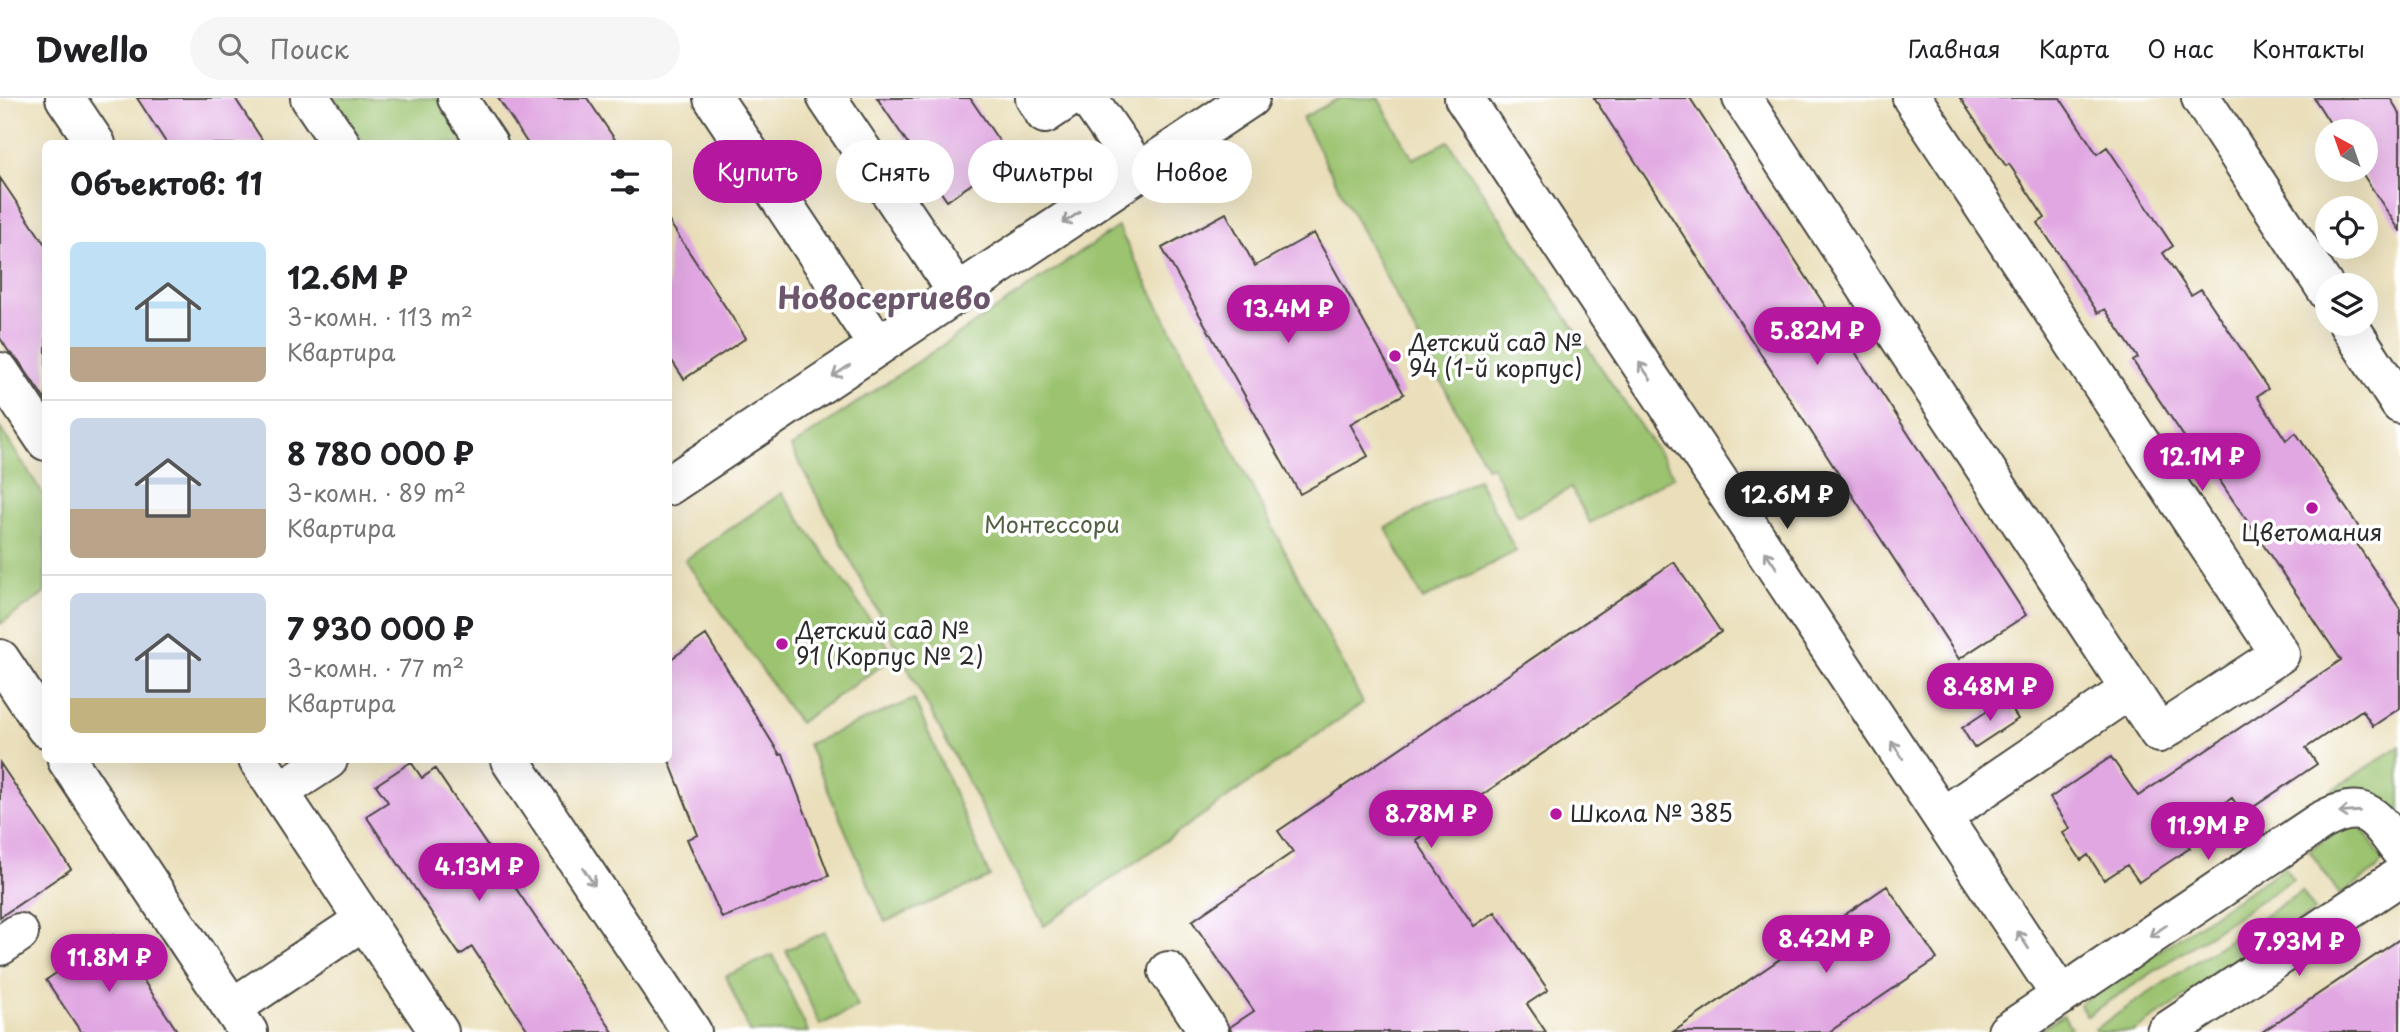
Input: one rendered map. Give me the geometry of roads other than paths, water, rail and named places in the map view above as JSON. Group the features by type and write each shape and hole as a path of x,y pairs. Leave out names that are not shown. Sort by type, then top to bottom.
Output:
{"street":[{"path":"65,98 93,140"},
{"path":"310,98 338,140"},
{"path":"457,98 485,140"},
{"path":"713,98 878,346"},
{"path":"827,98 958,293"},
{"path":"1035,98 1045,114 1069,98"},
{"path":"1088,98 1132,162"},
{"path":"1187,140 1250,98"},
{"path":"1464,98 2061,996"},
{"path":"1742,98 2159,733 2280,654 1912,98"},
{"path":"2201,98 2316,273"},
{"path":"672,483 1132,177"},
{"path":"2357,336 2395,384"},
{"path":"0,372 42,434"},
{"path":"0,659 42,721"},
{"path":"1942,817 2129,690"},
{"path":"69,763 240,1020 364,920"},
{"path":"260,763 439,1032"},
{"path":"279,792 323,763"},
{"path":"512,763 692,1032"},
{"path":"2007,1032 2321,821 2341,811 2361,810 2377,818 2400,850"},
{"path":"2166,1032 2400,876"},
{"path":"1168,971 1209,1032"}],"place":[{"name":"Детский сад № 94 (1-й корпус)","path":"1395,356"},
{"name":"Цветомания","path":"2312,508"},
{"name":"Детский сад № 91 (Корпус № 2)","path":"782,644"},
{"name":"Школа № 385","path":"1556,814"}],"district":[{"name":"Новосергиево","path":"884,299"}],"park label":[{"name":"Монтессори","path":"1052,525"}]}
